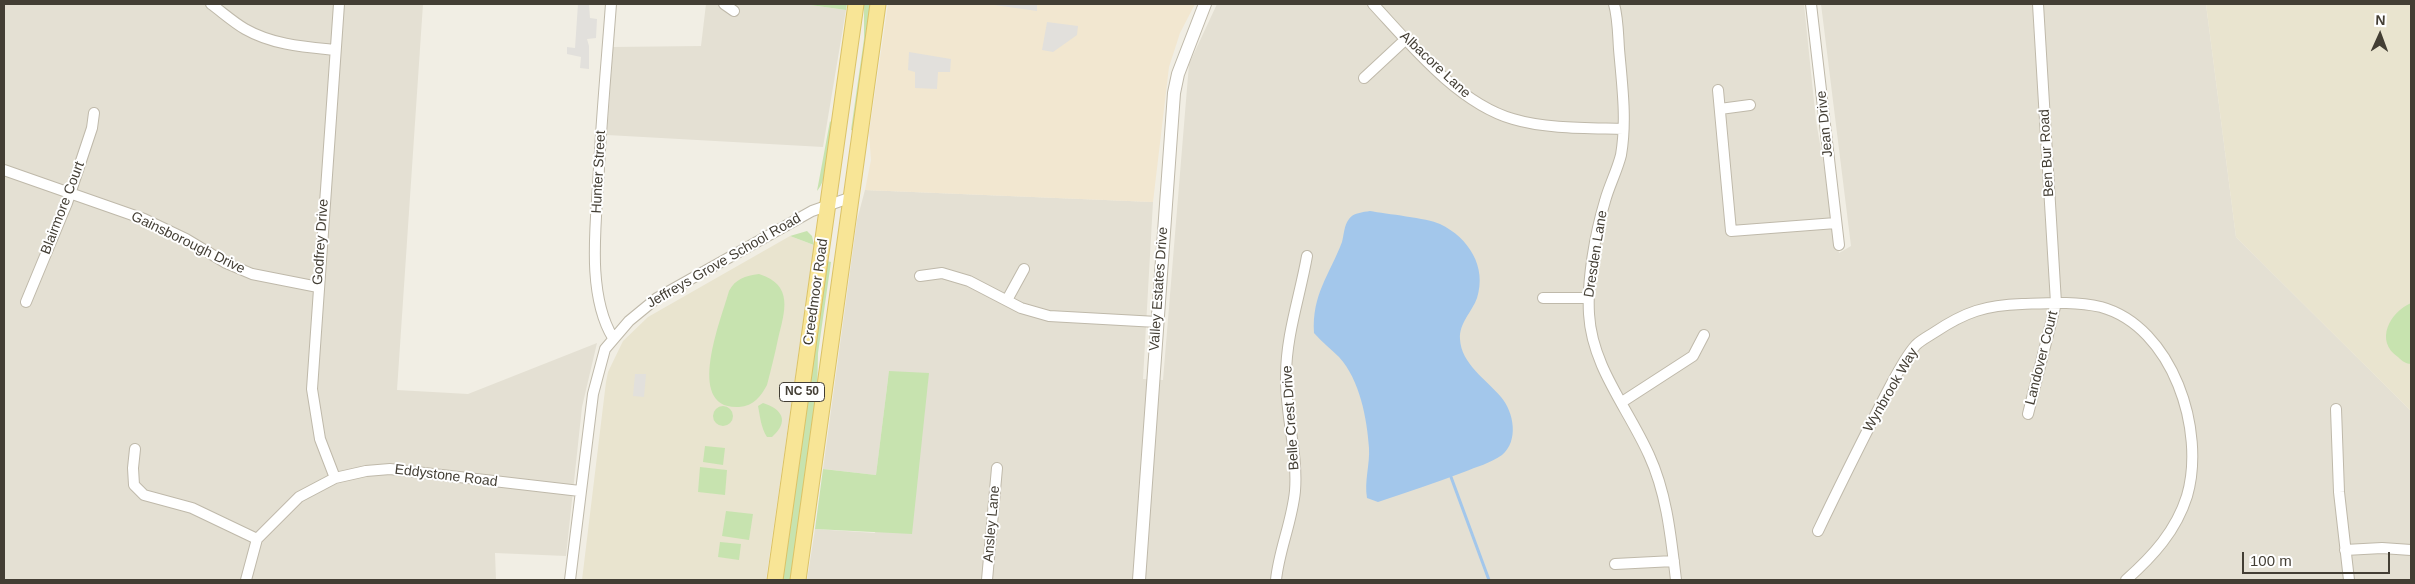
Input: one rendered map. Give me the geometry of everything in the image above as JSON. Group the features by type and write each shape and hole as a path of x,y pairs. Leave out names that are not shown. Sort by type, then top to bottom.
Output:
{"main road":[{"name":"Creedmoor Road","path":"775,580 856,4"},
{"name":"Creedmoor Road","path":"798,580 878,4"}],"street":[{"path":"211,4 246,29 266,38 297,47 335,50"},
{"name":"Godfrey Drive","path":"335,478 320,440 314,412 312,389 339,4"},
{"name":"Hunter Street","path":"611,4 595,239 598,295 606,326 613,338"},
{"path":"724,4 734,11"},
{"name":"Valley Estates Drive","path":"1138,580 1174,93 1178,74 1205,4"},
{"name":"Albacore Lane","path":"1373,4 1454,85 1485,107 1515,120 1624,129"},
{"name":"Dresden Lane","path":"1614,4 1624,96 1624,129 1620,156 1601,215 1588,298 1590,329 1594,349 1603,371 1622,402 1650,456 1658,476 1665,501 1676,580"},
{"name":"Jean Drive","path":"1811,4 1839,245"},
{"name":"Ben Bur Road","path":"2038,4 2056,303"},
{"path":"1364,78 1406,39"},
{"path":"1718,90 1731,230 1836,223"},
{"path":"1720,109 1750,106"},
{"name":"Blairmore Court","path":"26,302 70,193 92,128 94,113"},
{"name":"Gainsborough Drive","path":"4,170 144,219 186,239 226,263 252,274 318,287"},
{"name":"Jeffreys Grove School Road","path":"570,580 593,394 605,349 613,338 640,310 657,298 812,211 852,197"},
{"name":"Belle Crest Drive","path":"1276,580 1279,556 1290,520 1295,489 1294,461 1286,396 1286,359 1291,324 1307,256"},
{"path":"1007,300 1024,269"},
{"path":"920,276 942,273 969,281 1021,308 1049,316 1157,322"},
{"path":"1543,298 1588,298"},
{"name":"Wynbrook Way","path":"1818,531 1892,383 1916,344 1958,316 1987,306 2072,302 2103,308 2132,322 2152,339 2178,382 2185,404 2192,442 2192,470 2187,495 2167,538 2148,560 2126,580"},
{"name":"Landover Court","path":"2028,414 2056,303"},
{"path":"1622,402 1693,356 1704,335"},
{"path":"2336,409 2339,492 2349,580"},
{"path":"135,449 134,485 144,495 192,508 257,539"},
{"name":"Ansley Lane","path":"988,580 997,468"},
{"name":"Eddystone Road","path":"246,580 257,539 299,497 335,478 366,470 390,469 580,491"},
{"path":"2345,550 2382,548 2411,550"},
{"path":"1615,564 1674,561"}],"shaded area":[{"path":"4,4 423,4 397,390 468,394 597,343 582,407 566,556 495,553 496,580 4,580"},
{"path":"578,4 589,4 590,18 597,19 596,38 587,39 589,46 589,69 580,68 581,57 567,54 567,47 575,48"},
{"path":"706,4 803,4 846,10 823,147 607,135 613,47 701,46"},
{"path":"888,4 1195,4 1180,33 1169,67 1153,202 865,190 871,160 869,133"},
{"path":"987,4 1037,4 1037,11"},
{"path":"1217,4 1804,4 1816,121 1839,253 1851,246 1821,4 2206,4 2236,237 2411,411 2411,580 807,580 815,529 875,533 889,371 876,475 823,469 857,220 865,190 1153,202 1143,379 1163,380 1189,64"},
{"path":"2206,4 2411,4 2411,411 2236,237"},
{"path":"1047,22 1078,26 1077,35 1053,52 1042,50"},
{"path":"909,52 951,59 950,72 938,72 937,89 915,88 915,72 908,70"},
{"path":"790,236 814,245 766,580 582,580 606,382 608,372 623,341 648,317"},
{"path":"635,374 646,374 644,397 633,396"}],"green space":[{"path":"803,4 847,4 846,10"},
{"path":"864,4 872,4 855,131 851,130 864,39"},
{"path":"830,121 833,125 828,160 824,178 817,191"},
{"path":"807,231 812,236 814,245 790,236"},
{"path":"827,261 831,262 818,353 817,401 792,580 782,580"},
{"path":"759,274 778,285 784,300 783,319 767,385 759,397 749,405 739,407 722,404 713,394 710,379 710,361 719,322 731,287 741,279"},
{"path":"2411,303 2411,364 2403,361 2391,350 2387,343 2386,335 2391,320 2403,307"},
{"path":"889,371 929,373 912,534 815,529 823,469 876,475"},
{"path":"763,403 775,409 781,416 781,426 772,437 767,437 762,426 758,406"},
{"path":"719,406 727,406 733,412 733,420 727,426 719,426 713,420 713,412"},
{"path":"705,446 725,448 723,465 703,462"},
{"path":"700,467 727,470 725,495 698,492"},
{"path":"726,511 753,514 749,540 722,536"},
{"path":"720,542 741,544 739,560 718,557"}],"water":[{"path":"1370,211 1416,218 1440,224 1467,245 1473,255 1480,275 1477,298 1460,333 1461,348 1470,364 1505,403 1512,418 1513,426 1511,442 1498,458 1378,502 1367,498 1368,437 1357,388 1346,366 1339,357 1314,333 1314,319 1319,296 1342,242 1346,224 1353,215"}],"waterway":[{"path":"1451,477 1489,580"}]}
